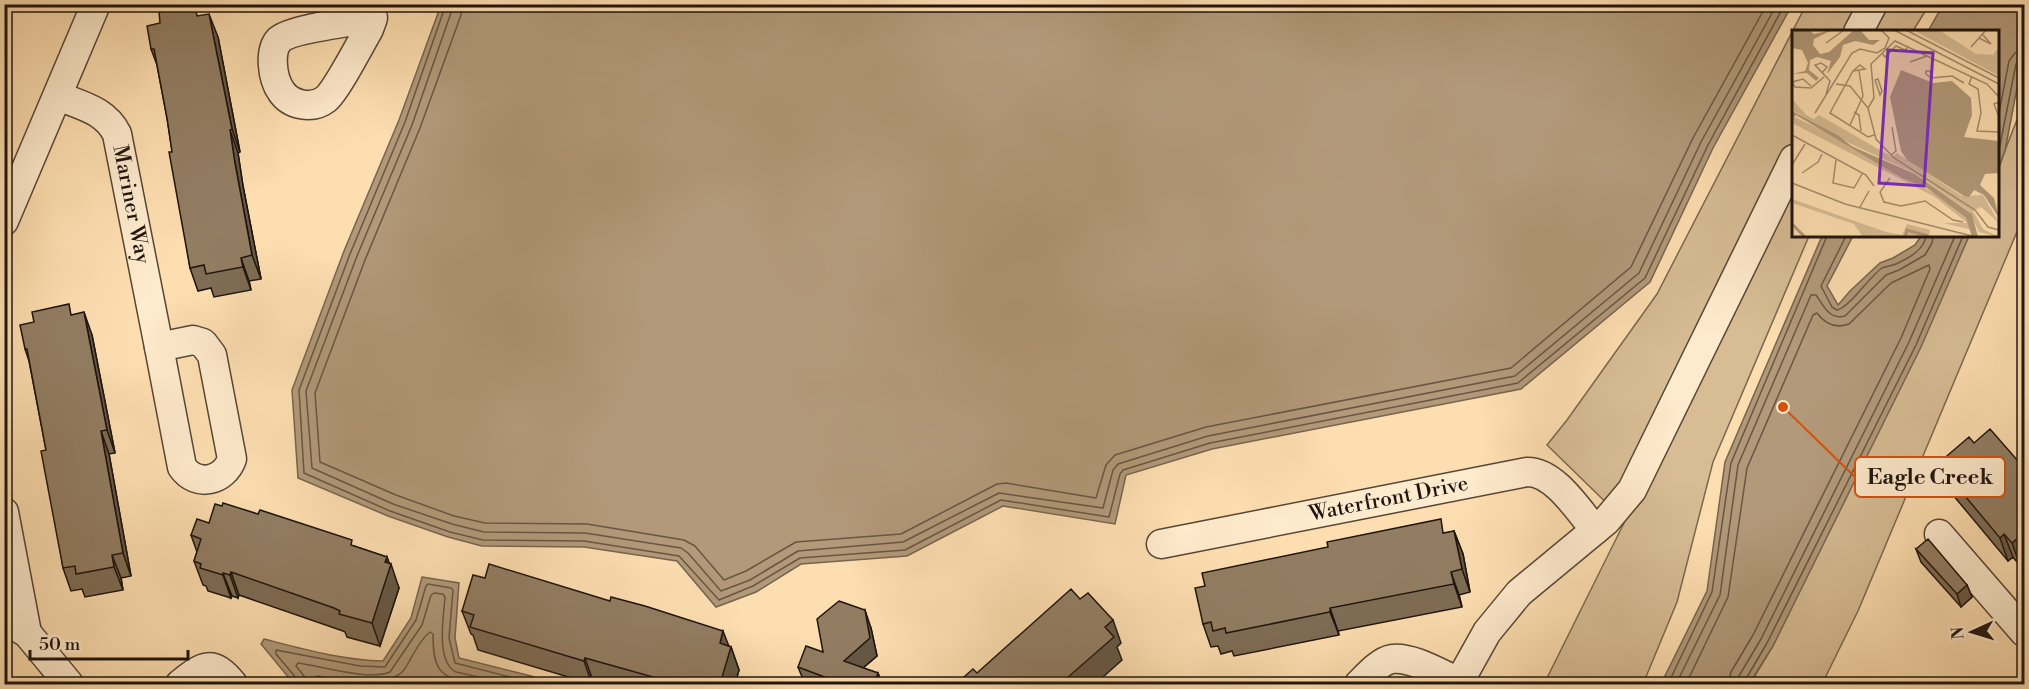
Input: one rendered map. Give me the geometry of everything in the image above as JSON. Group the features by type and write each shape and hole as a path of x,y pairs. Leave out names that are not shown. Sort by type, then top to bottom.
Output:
{"street":[{"path":"4,221 96,4"},
{"path":"1859,30 1873,4"},
{"name":"Mariner Way","path":"58,96 100,113 108,119 117,134 159,347"},
{"path":"1359,684 1374,669 1391,659 1410,660 1458,683 1487,632 1519,593 1595,530 1632,490 1792,163"},
{"name":"Waterfront Drive","path":"1161,544 1527,472 1542,474 1556,485 1595,530"},
{"path":"4,512 16,627 69,684"},
{"path":"1939,534 2025,632"},
{"path":"180,684 207,667 221,671 233,684"}],"shaded area":[{"path":"1806,5 1929,5 1914,30 1793,30"},
{"path":"1792,32 1792,237 1809,237 1713,462 1677,602 1643,684 1544,684 1625,521 1547,445 1657,294"},
{"path":"2024,102 2024,215 1858,611 1822,684 1750,684 1773,646 1969,237 1999,237 1999,165"}],"water":[{"path":"441,4 1792,5 1713,148 1650,282 1521,389 1212,449 1126,475 1115,524 1003,506 907,556 801,564 756,592 716,607 677,561 584,547 482,546 388,516 298,478 292,390 344,251 399,120"},
{"path":"1943,5 2024,5 2024,51 2005,151 1999,167 1999,30 1929,30"},
{"path":"1822,237 1852,237 1827,286 1838,305 1880,263 1915,245 1920,237 1969,237 1921,347 1773,646 1749,684 1661,684 1707,591 1725,462"},
{"path":"422,577 459,583 455,638 459,658 531,676 553,684 294,684 261,644 264,639 338,656 383,661 411,618"}],"building":[{"path":"195,6 197,16 209,14 232,129 230,130 235,163 252,255 241,258 243,267 206,274 204,265 190,268 169,152 172,152 167,118 154,49 151,49 147,26 160,23 159,12"},
{"path":"69,304 71,315 84,312 107,430 101,431 123,553 112,555 114,567 76,574 75,566 63,568 41,451 46,450 27,349 25,349 20,325 34,322 32,312"},
{"path":"1990,429 2025,469 2025,522 2022,524 2025,525 2025,532 2012,543 2004,534 2000,538 1945,472 1948,469 1941,461 1969,437 1974,443"},
{"path":"223,503 258,514 260,510 352,540 351,545 387,557 385,562 391,564 372,623 339,614 340,611 334,608 231,572 230,575 223,573 223,575 200,568 201,564 194,561 201,539 191,535 197,519 209,523 215,504 222,506"},
{"path":"1441,519 1443,533 1454,531 1462,569 1451,572 1454,584 1330,608 1330,612 1226,633 1225,628 1213,631 1211,622 1203,624 1195,588 1205,586 1202,573 1328,547 1327,542"},
{"path":"1928,539 1967,585 1957,594 1916,549"},
{"path":"489,564 610,601 611,597 645,606 723,631 720,643 731,647 720,684 709,680 708,684 678,684 585,658 584,661 470,627 474,615 462,611 473,575 485,578"},
{"path":"1071,589 1080,599 1088,593 1113,620 1105,627 1114,637 1060,684 956,684 973,669 977,673"},
{"path":"839,601 865,610 870,638 844,661 878,673 874,684 843,684 798,667 806,646 823,652 817,619"}],"place":[{"name":"Eagle Creek","path":"1783,407"}]}
